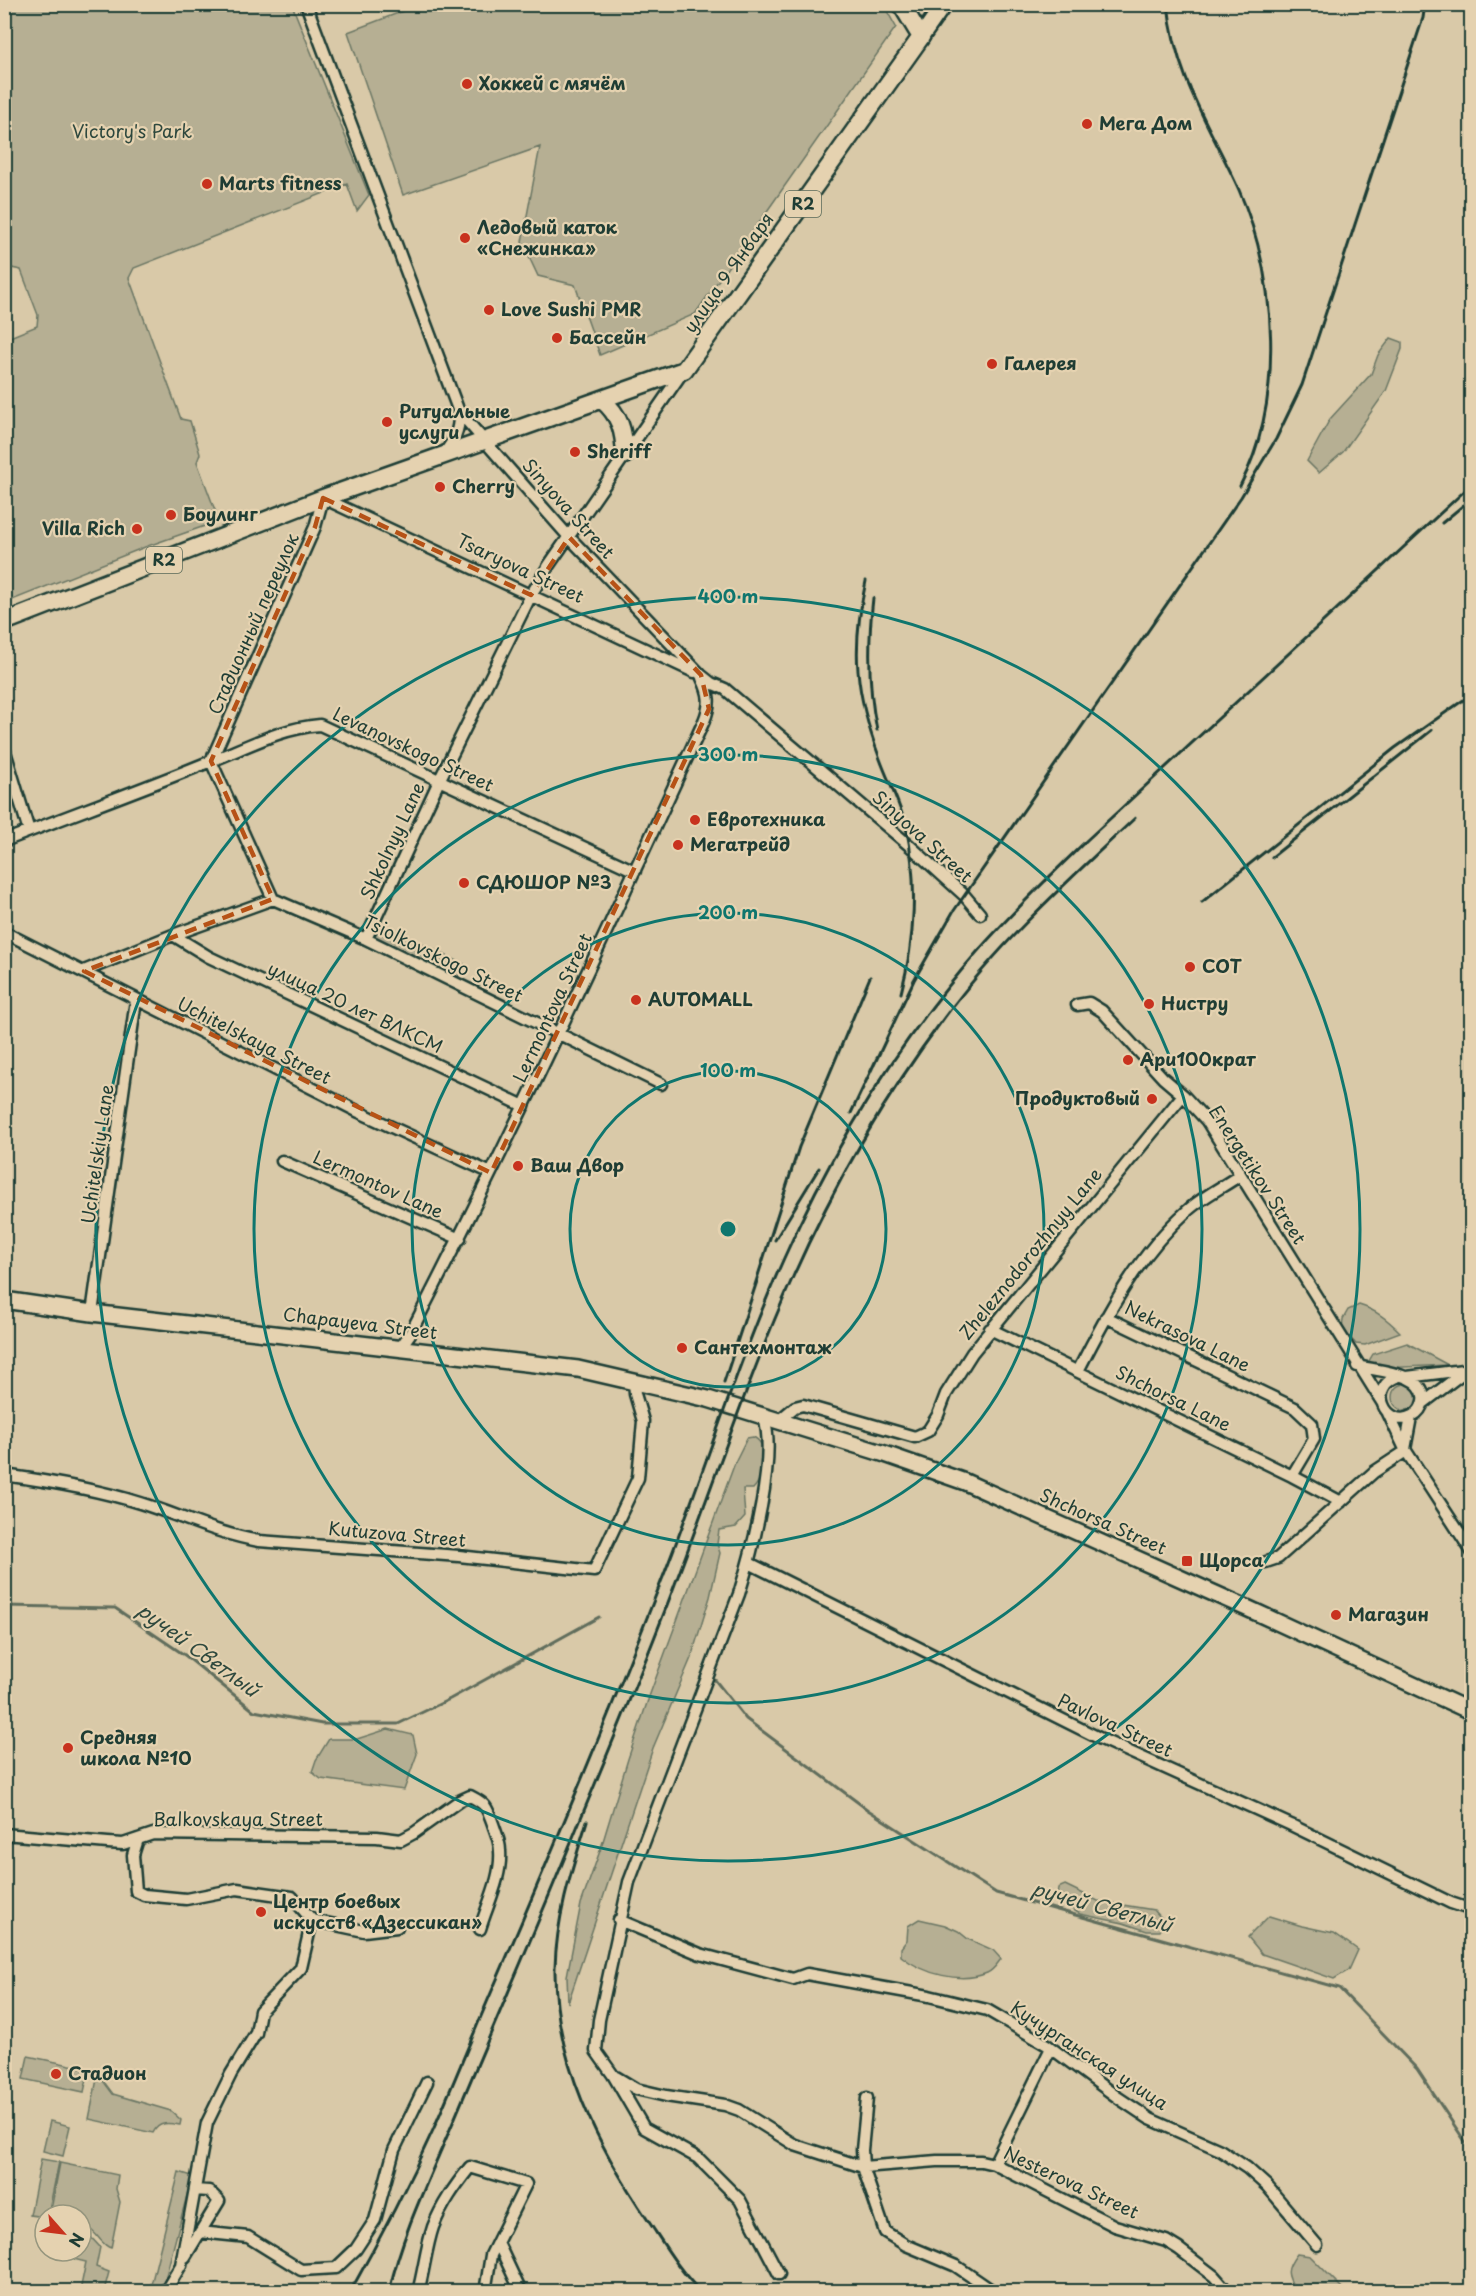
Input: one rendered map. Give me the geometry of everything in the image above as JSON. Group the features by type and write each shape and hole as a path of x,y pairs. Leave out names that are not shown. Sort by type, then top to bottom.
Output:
{"main road":[{"path":"901,4 921,37"},
{"name":"улица 9 Января","path":"684,370 921,37"},
{"name":"R2","path":"4,622 323,498 684,370"},
{"path":"602,400 610,406 621,423 625,436 625,455"}],"street":[{"name":"Sinyova Street","path":"306,4 459,412 569,537 701,675 711,683 725,689 910,846 964,895 980,914"},
{"name":"улица 9 Января","path":"921,37 944,4"},
{"name":"улица 9 Января","path":"569,537 684,370"},
{"path":"443,456 456,435 459,412"},
{"name":"Tsaryova Street","path":"323,498 701,675"},
{"name":"Стадионный переулок","path":"211,761 315,527 323,498"},
{"name":"Shkolnyy Lane","path":"366,939 439,781 531,596 569,537"},
{"name":"Lermontova Street","path":"400,1348 410,1334 460,1239 525,1106 709,709 708,691 701,675"},
{"name":"Levanovskogo Street","path":"4,841 278,733 300,726 320,724 635,871"},
{"path":"4,748 29,831"},
{"path":"84,971 173,935 273,899 211,761"},
{"name":"Tsiolkovskogo Street","path":"273,899 366,939 661,1084"},
{"name":"Uchitelskaya Street","path":"4,932 359,1112 491,1173"},
{"name":"улица 20 лет ВЛКСМ","path":"173,935 209,957 525,1106"},
{"name":"Uchitelskiy Lane","path":"92,1313 136,1000"},
{"name":"Energetikov Street","path":"1077,1005 1089,1004 1102,1011 1163,1078 1183,1095 1207,1121 1357,1366 1382,1402"},
{"name":"Zheleznodorozhnyy Lane","path":"771,1420 803,1405 915,1437 928,1431 938,1415 946,1394 990,1329 1183,1095"},
{"name":"Lermontov Lane","path":"282,1161 460,1239"},
{"name":"Nekrasova Lane","path":"1240,1175 1188,1210 1162,1235 1106,1317 1296,1408 1312,1424 1314,1439 1292,1476"},
{"name":"Chapayeva Street","path":"4,1300 92,1313 578,1369 708,1399"},
{"path":"1078,1371 1106,1317"},
{"name":"Shchorsa Lane","path":"990,1329 1341,1502"},
{"path":"1357,1366 1417,1382 1423,1392 1422,1404"},
{"path":"1468,1368 1389,1381 1382,1390 1382,1402 1406,1450 1472,1552"},
{"path":"1266,1562 1278,1558 1374,1472 1406,1450 1411,1417 1422,1404 1468,1368"},
{"name":"Kutuzova Street","path":"4,1475 141,1503 231,1536 259,1541 459,1556 594,1571 639,1478 643,1420 635,1394 634,1381"},
{"name":"Shchorsa Street","path":"708,1399 885,1454 965,1482 1472,1712"},
{"path":"1388,1413 1398,1418 1411,1417"},
{"path":"771,1420 769,1449 749,1563 629,1882 599,2020 596,2051 614,2075 644,2128 698,2158 740,2199 779,2274"},
{"name":"Pavlova Street","path":"749,1563 1101,1739 1291,1825 1451,1903 1472,1910"},
{"name":"Balkovskaya Street","path":"4,1834 123,1844 153,1834 377,1837 400,1840 470,1796 483,1803 488,1810 501,1853 496,1879 480,1929"},
{"path":"138,1839 133,1855 136,1891 144,1895 186,1899 237,1889 292,1898 312,1920 364,1931 397,1927"},
{"path":"181,2265 207,2123 231,2074 256,2033 260,2011 301,1968 312,1920"},
{"name":"Кучурганская улица","path":"619,1920 700,1954 793,1979 807,1974 929,1996 987,2010 1051,2048 1150,2119 1220,2150 1247,2168 1267,2186 1317,2245"},
{"path":"994,2164 1051,2048"},
{"name":"Nesterova Street","path":"614,2075 636,2089 725,2105 739,2110 795,2145 863,2167 937,2161 981,2161 994,2164 1115,2226 1166,2241 1214,2276 1227,2292"},
{"path":"200,2232 248,2237 301,2270 336,2268 356,2249 375,2220 394,2150 427,2082"},
{"path":"867,2098 862,2150 863,2167 876,2199 885,2232 906,2245 956,2266 993,2292"},
{"path":"418,2292 436,2221 454,2186 470,2167 526,2184 491,2255 485,2292"},
{"path":"165,2292 219,2201 209,2191 195,2190"},
{"path":"498,2242 521,2292"}],"highlighted area":[{"path":"323,498 531,595 569,537 701,675 709,709 491,1173 84,971 273,899 211,761 315,527"}],"green space":[{"path":"422,4 883,4 896,27 695,314 600,355 575,285 538,276 522,242 540,147 403,195 348,32"},
{"name":"Victory's Park","path":"5,5 292,5 369,195 357,211 347,184 134,268 129,278 181,419 190,421 200,454 197,462 219,521 145,547 5,603 5,339 37,326 38,315 21,270 7,267 5,259"},
{"path":"1391,338 1402,342 1402,349 1386,391 1343,452 1319,473 1307,461 1330,419 1371,374 1378,355"},
{"path":"377,923 464,964 456,982 368,942"},
{"path":"1359,1305 1381,1316 1400,1332 1365,1345 1356,1344 1342,1329 1343,1319 1348,1310"},
{"path":"1407,1343 1448,1365 1383,1368 1374,1367 1369,1361 1373,1354"},
{"path":"1405,1384 1414,1388 1418,1397 1414,1406 1405,1410 1396,1406 1392,1397 1396,1388"},
{"path":"753,1437 762,1447 764,1462 760,1477 753,1489 743,1489 745,1517 736,1527 719,1530 717,1544 720,1553 710,1597 691,1658 653,1748 568,2003 567,1976 581,1904 628,1759 736,1460 747,1438"},
{"path":"388,1729 413,1735 417,1754 404,1790 321,1779 312,1772 316,1760 329,1739 357,1739"},
{"path":"1065,1885 1098,1901 1154,1910 1164,1921 1160,1931 1147,1931 1123,1923 1080,1914 1065,1905 1057,1896 1058,1888"},
{"path":"1269,1916 1334,1933 1358,1950 1349,1970 1334,1979 1262,1954 1248,1937"},
{"path":"919,1919 945,1925 958,1931 968,1939 993,1950 1001,1959 989,1972 966,1978 942,1975 920,1968 901,1956 901,1948 907,1940 908,1926"},
{"name":"Стадион","path":"28,2056 89,2069 84,2092 23,2079"},
{"path":"98,2074 113,2094 171,2111 181,2120 180,2125 168,2123 161,2125 153,2133 89,2119"},
{"path":"50,2121 70,2126 63,2156 43,2151"},
{"path":"41,2159 59,2162 50,2203 33,2203 33,2215 30,2215"},
{"path":"60,2163 118,2175 116,2189 120,2202 111,2248 93,2232 93,2203 52,2203"},
{"path":"179,2172 192,2176 163,2287 151,2285"},
{"path":"93,2240 100,2247 96,2267 109,2272 104,2291 80,2291 86,2263 93,2263"},
{"path":"1297,2254 1310,2256 1345,2291 1296,2291 1288,2272"}],"waterway":[{"name":"ручей Светлый","path":"4,1606 115,1608 186,1656 254,1711 322,1724 398,1724 450,1699 599,1617"},
{"name":"ручей Светлый","path":"715,1680 746,1719 868,1810 996,1893 1339,1988 1417,2069 1472,2152"}],"railway":[{"path":"1168,4 1178,55 1186,78 1239,190 1252,224 1262,261 1268,300 1271,339 1264,416 1254,452 1240,486"},
{"path":"874,1065 914,980 953,912 1241,497 1276,439 1302,385 1423,18 1425,4"},
{"path":"350,2292 433,2130 556,1840 661,1582 751,1338 784,1258 824,1176 869,1098 920,1023 948,987 1017,908 1087,840 1472,484"},
{"path":"1442,523 1472,498"},
{"path":"866,581 861,605 857,650 861,692 872,735 906,827 912,868 912,932 901,993"},
{"path":"873,598 870,664 877,730"},
{"path":"1202,902 1395,748 1472,694"},
{"path":"1272,857 1432,730"},
{"path":"389,2292 394,2270 416,2208 535,1930 634,1689 776,1316 842,1177 880,1111 922,1048 965,990 1035,914 1135,818"},
{"path":"755,1285 799,1147 870,977"},
{"path":"851,1113 877,1058"},
{"path":"775,1240 819,1168"},
{"path":"724,1382 758,1278"},
{"path":"587,1821 558,1931 555,1968 562,2036 582,2102 613,2164 667,2249 686,2276 701,2292"}],"place":[{"name":"Хоккей с мячём","path":"467,84"},
{"name":"Мега Дом","path":"1087,124"},
{"name":"Marts fitness","path":"207,184"},
{"name":"Ледовый каток «Снежинка»","path":"465,238"},
{"name":"Love Sushi PMR","path":"489,310"},
{"name":"Бассейн","path":"557,338"},
{"name":"Галерея","path":"992,364"},
{"name":"Ритуальные услуги","path":"387,422"},
{"name":"Sheriff","path":"575,452"},
{"name":"Cherry","path":"440,487"},
{"name":"Боулинг","path":"171,515"},
{"name":"Villa Rich","path":"137,529"},
{"name":"Евротехника","path":"695,820"},
{"name":"Мегатрейд","path":"678,845"},
{"name":"СДЮШОР №3","path":"464,883"},
{"name":"СОТ","path":"1190,967"},
{"name":"AUTOMALL","path":"636,1000"},
{"name":"Нистру","path":"1149,1004"},
{"name":"Ари100крат","path":"1128,1060"},
{"name":"Продуктовый","path":"1152,1099"},
{"name":"Ваш Двор","path":"518,1166"},
{"name":"Сантехмонтаж","path":"682,1348"},
{"name":"Щорса","path":"1187,1561"},
{"name":"Магазин","path":"1336,1615"},
{"name":"Средняя школа №10","path":"68,1748"},
{"name":"Центр боевых искусств «Дзессикан»","path":"261,1912"},
{"name":"Стадион","path":"56,2074"}]}
